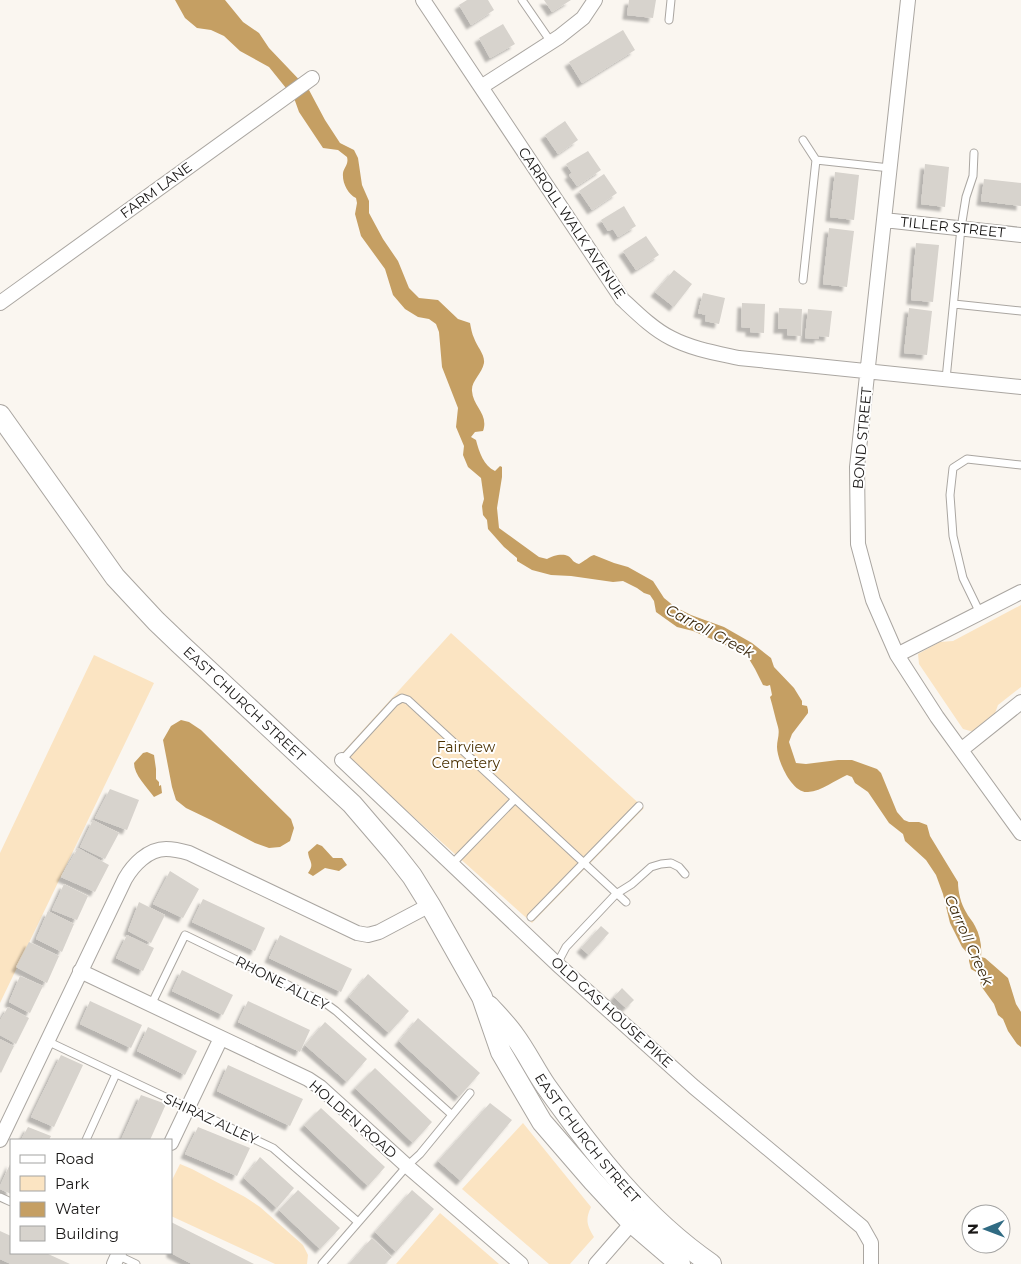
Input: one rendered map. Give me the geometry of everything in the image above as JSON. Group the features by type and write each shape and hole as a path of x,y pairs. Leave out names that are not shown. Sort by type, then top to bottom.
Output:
{"main road":[{"name":"EAST CHURCH STREET","path":"0,415 115,577 168,633 352,804 394,852 430,904 482,997 501,1052 542,1122 592,1181 638,1216 711,1264"},
{"name":"EAST CHURCH STREET","path":"638,1216 680,1264"}],"street":[{"name":"CARROLL WALK AVENUE","path":"423,0 622,299 652,325 671,338 698,348 739,358 1021,387"},
{"path":"481,88 551,42 583,18 595,0"},
{"name":"BOND STREET","path":"908,0 857,467 858,544 873,600 897,655 937,716 1021,833"},
{"name":"FARM LANE","path":"0,303 312,78"},
{"name":"TILLER STREET","path":"884,220 1021,234"},
{"path":"897,655 1021,592"},
{"path":"961,750 1021,702"},
{"name":"OLD GAS HOUSE PIKE","path":"342,760 558,964 694,1087 862,1227 871,1243 871,1264"},
{"path":"0,1140 130,870 138,861 149,854 163,849 189,853 357,933 368,935 379,932 430,904"},
{"name":"HOLDEN ROAD","path":"80,971 308,1079 320,1087 407,1166 521,1264"},
{"path":"172,1141 221,1038"},
{"path":"596,1264 638,1216"}],"lane":[{"path":"522,0 551,42"},
{"path":"669,20 671,0"},
{"path":"803,140 816,160 803,280"},
{"path":"946,379 961,228 966,197 973,176 974,153"},
{"path":"816,160 890,168"},
{"path":"954,304 1021,311"},
{"path":"980,613 963,578 953,536 950,495 953,468 968,460 1021,465"},
{"path":"342,760 395,702 402,698 408,700 626,902"},
{"path":"452,864 515,799"},
{"path":"531,918 639,806"},
{"path":"558,964 566,947 616,894 632,884 651,867 671,863 679,867 685,874"},
{"name":"RHONE ALLEY","path":"151,1005 185,935 325,1003 452,1114"},
{"name":"SHIRAZ ALLEY","path":"47,1041 273,1148 358,1222"},
{"path":"86,1139 116,1074"},
{"path":"322,1264 407,1166 420,1154 470,1093"},
{"path":"116,1256 136,1264"}],"green space":[{"path":"1021,605 1021,687 998,705 994,716 974,732 963,729 919,664 918,654 940,642 953,641"},
{"name":"Fairview Cemetery","path":"451,633 644,808 532,923 342,753"},
{"path":"94,655 154,683 0,1003 0,853"},
{"path":"523,1123 591,1207 588,1222 594,1237 570,1264 549,1264 462,1189"},
{"path":"180,1164 245,1197 260,1207 303,1245 308,1255 307,1264 275,1264 172,1216 172,1180"},
{"path":"440,1213 499,1264 396,1264"}],"water":[{"name":"Carroll Creek","path":"175,0 225,0 243,22 259,33 269,48 309,90 340,143 354,150 358,158 362,185 369,201 369,213 398,261 409,288 419,298 438,300 458,319 470,323 473,336 484,360 483,367 472,387 473,397 484,420 483,431 475,432 471,437 476,440 480,454 491,469 495,471 500,466 502,467 497,508 499,528 539,557 547,559 557,555 566,555 579,564 594,555 628,567 653,581 664,598 675,607 724,627 752,643 771,658 774,667 794,688 802,701 802,705 807,706 808,710 808,713 792,734 789,742 796,763 806,764 852,760 877,769 881,773 897,812 904,820 927,825 930,836 958,882 959,894 963,905 977,929 981,945 981,957 985,958 1008,978 1016,1004 1021,1012 1021,1047 1008,1031 1003,1019 998,1015 994,1004 981,986 979,976 971,969 969,955 962,947 950,923 936,875 926,860 905,841 903,834 889,823 868,792 855,783 852,777 847,775 823,788 808,792 802,791 796,788 786,775 778,753 779,730 770,697 772,695 770,685 763,685 746,654 693,631 677,627 656,612 654,601 650,595 623,581 613,582 551,575 532,570 517,561 517,558 488,529 487,520 483,515 482,506 484,499 481,478 468,467 463,455 464,446 456,427 458,408 442,367 439,332 436,324 429,319 418,317 405,309 393,295 385,269 361,236 355,214 356,198 348,191 343,181 347,157 338,150 323,148 299,112 294,98 269,67 240,51 224,36 211,30 197,28 185,18"},
{"path":"181,720 189,722 201,730 291,819 294,828 290,841 280,847 269,848 255,843 186,808 176,800 163,740 171,726"},
{"path":"147,752 154,755 156,779 159,782 159,786 161,785 162,793 154,797 138,776 134,763 143,753"},
{"path":"317,844 322,846 333,858 342,858 347,865 339,871 325,868 313,876 308,873 311,865 308,852"}],"building":[{"path":"467,0 488,0 494,10 471,25 459,5"},
{"path":"544,0 571,0 552,12"},
{"path":"629,0 656,0 653,18 627,15"},
{"path":"503,24 515,44 490,58 479,38"},
{"path":"623,30 635,50 582,83 569,62"},
{"path":"565,121 578,140 558,154 545,135"},
{"path":"588,151 601,170 577,186 569,175 572,173 566,164"},
{"path":"925,164 949,167 945,207 921,204"},
{"path":"835,172 859,175 854,220 830,217"},
{"path":"604,174 617,193 592,210 579,191"},
{"path":"984,179 1021,183 1021,206 981,201"},
{"path":"624,206 636,226 618,237 613,229 608,231 601,220"},
{"path":"829,228 854,231 847,287 823,284"},
{"path":"646,236 659,255 636,270 623,251"},
{"path":"916,243 939,245 933,302 911,300"},
{"path":"674,270 692,284 674,307 655,292"},
{"path":"703,293 725,298 719,324 705,321 706,315 698,313"},
{"path":"742,303 765,304 764,333 750,332 750,328 741,327"},
{"path":"779,308 802,309 801,336 787,335 787,329 778,329"},
{"path":"909,308 932,311 927,355 904,353"},
{"path":"808,309 832,311 829,337 819,336 819,339 805,338"},
{"path":"110,789 139,800 127,830 95,818"},
{"path":"93,820 119,833 105,859 80,847"},
{"path":"78,848 109,865 95,892 61,877"},
{"path":"170,871 199,889 183,918 153,904"},
{"path":"64,884 88,896 77,920 52,910"},
{"path":"203,899 265,928 255,951 192,922"},
{"path":"139,902 165,915 151,943 128,931"},
{"path":"48,911 74,924 62,952 36,939"},
{"path":"601,926 609,933 589,955 581,948"},
{"path":"127,935 154,948 143,971 116,958"},
{"path":"280,935 352,969 341,992 269,958"},
{"path":"29,942 59,956 47,983 16,967"},
{"path":"182,970 233,995 223,1015 172,991"},
{"path":"368,974 409,1011 389,1033 349,997"},
{"path":"20,976 43,986 30,1013 9,1002"},
{"path":"622,988 634,1000 626,1008 614,997"},
{"path":"90,1001 142,1025 131,1048 80,1024"},
{"path":"248,1001 310,1030 300,1052 238,1022"},
{"path":"8,1007 29,1018 16,1044 0,1035 0,1021"},
{"path":"418,1018 480,1073 459,1097 399,1041"},
{"path":"325,1022 367,1059 347,1082 305,1045"},
{"path":"148,1027 197,1051 185,1075 137,1051"},
{"path":"0,1039 14,1046 1,1073 0,1072"},
{"path":"61,1055 83,1065 54,1127 31,1117"},
{"path":"228,1065 303,1099 290,1126 217,1091"},
{"path":"375,1068 432,1122 413,1143 355,1088"},
{"path":"141,1095 166,1104 150,1139 121,1139"},
{"path":"490,1103 512,1120 461,1181 438,1161"},
{"path":"321,1108 385,1167 368,1186 304,1125"},
{"path":"28,1127 51,1136 50,1139 22,1139"},
{"path":"198,1127 250,1148 237,1176 185,1154"},
{"path":"260,1157 294,1188 277,1208 244,1178"},
{"path":"10,1164 10,1194 0,1189"},
{"path":"298,1190 340,1228 320,1249 279,1210"},
{"path":"412,1190 434,1209 396,1252 375,1232"},
{"path":"172,1223 254,1264 192,1264 172,1254"},
{"path":"0,1231 10,1236 10,1254 48,1254 70,1264 11,1264 0,1259"},
{"path":"372,1238 392,1257 385,1264 349,1264"}]}
